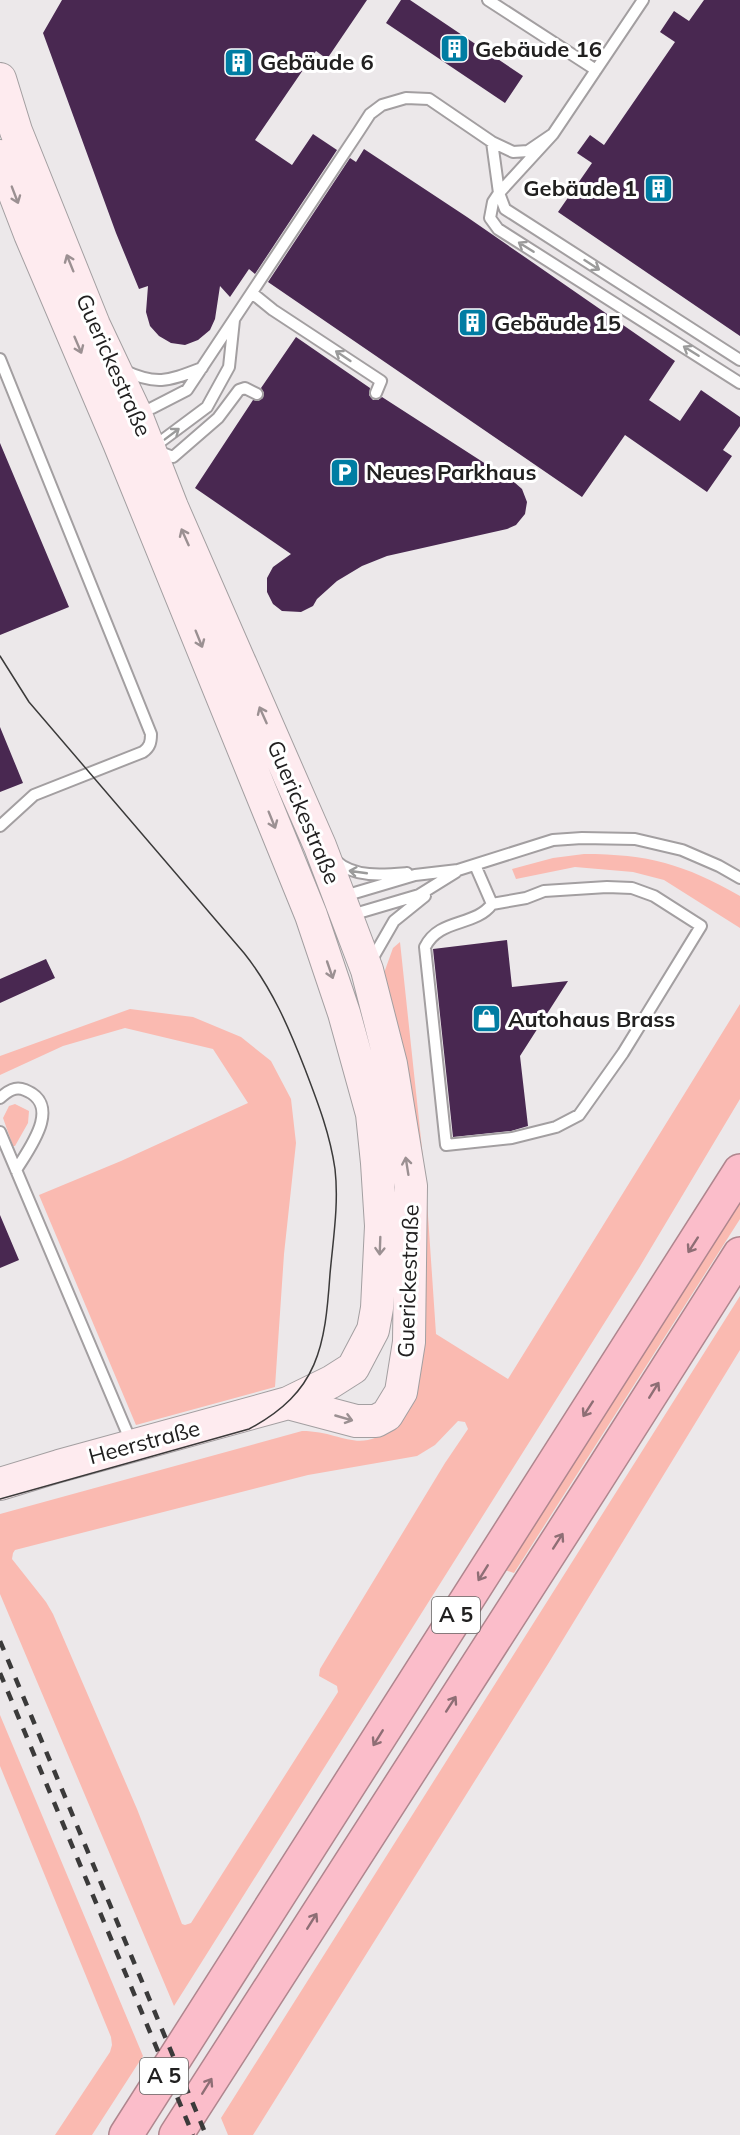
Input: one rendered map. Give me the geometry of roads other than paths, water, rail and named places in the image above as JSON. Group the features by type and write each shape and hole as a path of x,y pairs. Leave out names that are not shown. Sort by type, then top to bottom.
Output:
{"highway":[{"name":"A 5","path":"126,2135 740,1171"},
{"name":"A 5","path":"176,2135 740,1254"}],"main road":[{"name":"Guerickestraße","path":"0,80 16,131 94,325 114,366 133,436 327,911 367,970 391,1064 411,1186 410,1342 401,1392 387,1415 376,1421 356,1421 288,1403"},
{"name":"Guerickestraße","path":"0,156 30,234 177,518 320,846 327,911 344,1013 372,1114 381,1226 377,1308 373,1330 352,1368 331,1383 288,1403"},
{"name":"Heerstraße","path":"0,1484 132,1445 288,1403"}],"lane":[{"path":"488,0 596,70"},
{"path":"643,0 553,134 499,193 493,202 490,218 498,230 740,383"},
{"path":"133,436 152,408 187,390 370,114 382,105 406,98 429,99 492,142 513,152 528,151 553,134"},
{"path":"492,142 499,193 505,209 740,360"},
{"path":"252,293 273,310 381,381 376,393"},
{"path":"133,436 207,407 229,367 234,320"},
{"path":"0,359 151,741 143,752 34,795 0,826"},
{"path":"114,366 140,378 155,381 171,379 202,367"},
{"path":"133,436 173,457 218,418 239,390 245,388 257,394"},
{"path":"327,911 351,894 416,875 458,870 553,840 635,839 682,850 740,878"},
{"path":"320,846 342,867 355,873 395,874 439,869 458,870"},
{"path":"475,865 492,904"},
{"path":"327,911 357,913 419,895 458,870"},
{"path":"367,970 394,921 458,870"},
{"path":"608,887 632,888 654,896 701,926 623,1053 579,1115 555,1127 512,1138 446,1145 425,947 430,937 439,930 476,916 488,910 492,904 526,898 544,891 608,887"},
{"path":"0,1098 8,1090 19,1088 32,1093 40,1100 43,1113 38,1132 16,1170"},
{"path":"0,1132 132,1445"}],"tram line":[{"path":"0,656 29,702 244,953 263,980 286,1024 319,1106 333,1156 336,1195 328,1300 321,1345 304,1383 290,1399 272,1415 249,1429 0,1499"}],"railway":[{"path":"0,1641 206,2135"},
{"path":"0,1673 193,2135"}],"place":[{"name":"Gebäude 16","path":"454,49"},
{"name":"Gebäude 6","path":"239,62"},
{"name":"Gebäude 1","path":"658,188"},
{"name":"Gebäude 15","path":"473,323"},
{"name":"Neues Parkhaus","path":"345,472"},
{"name":"Autohaus Brass","path":"487,1019"}]}
